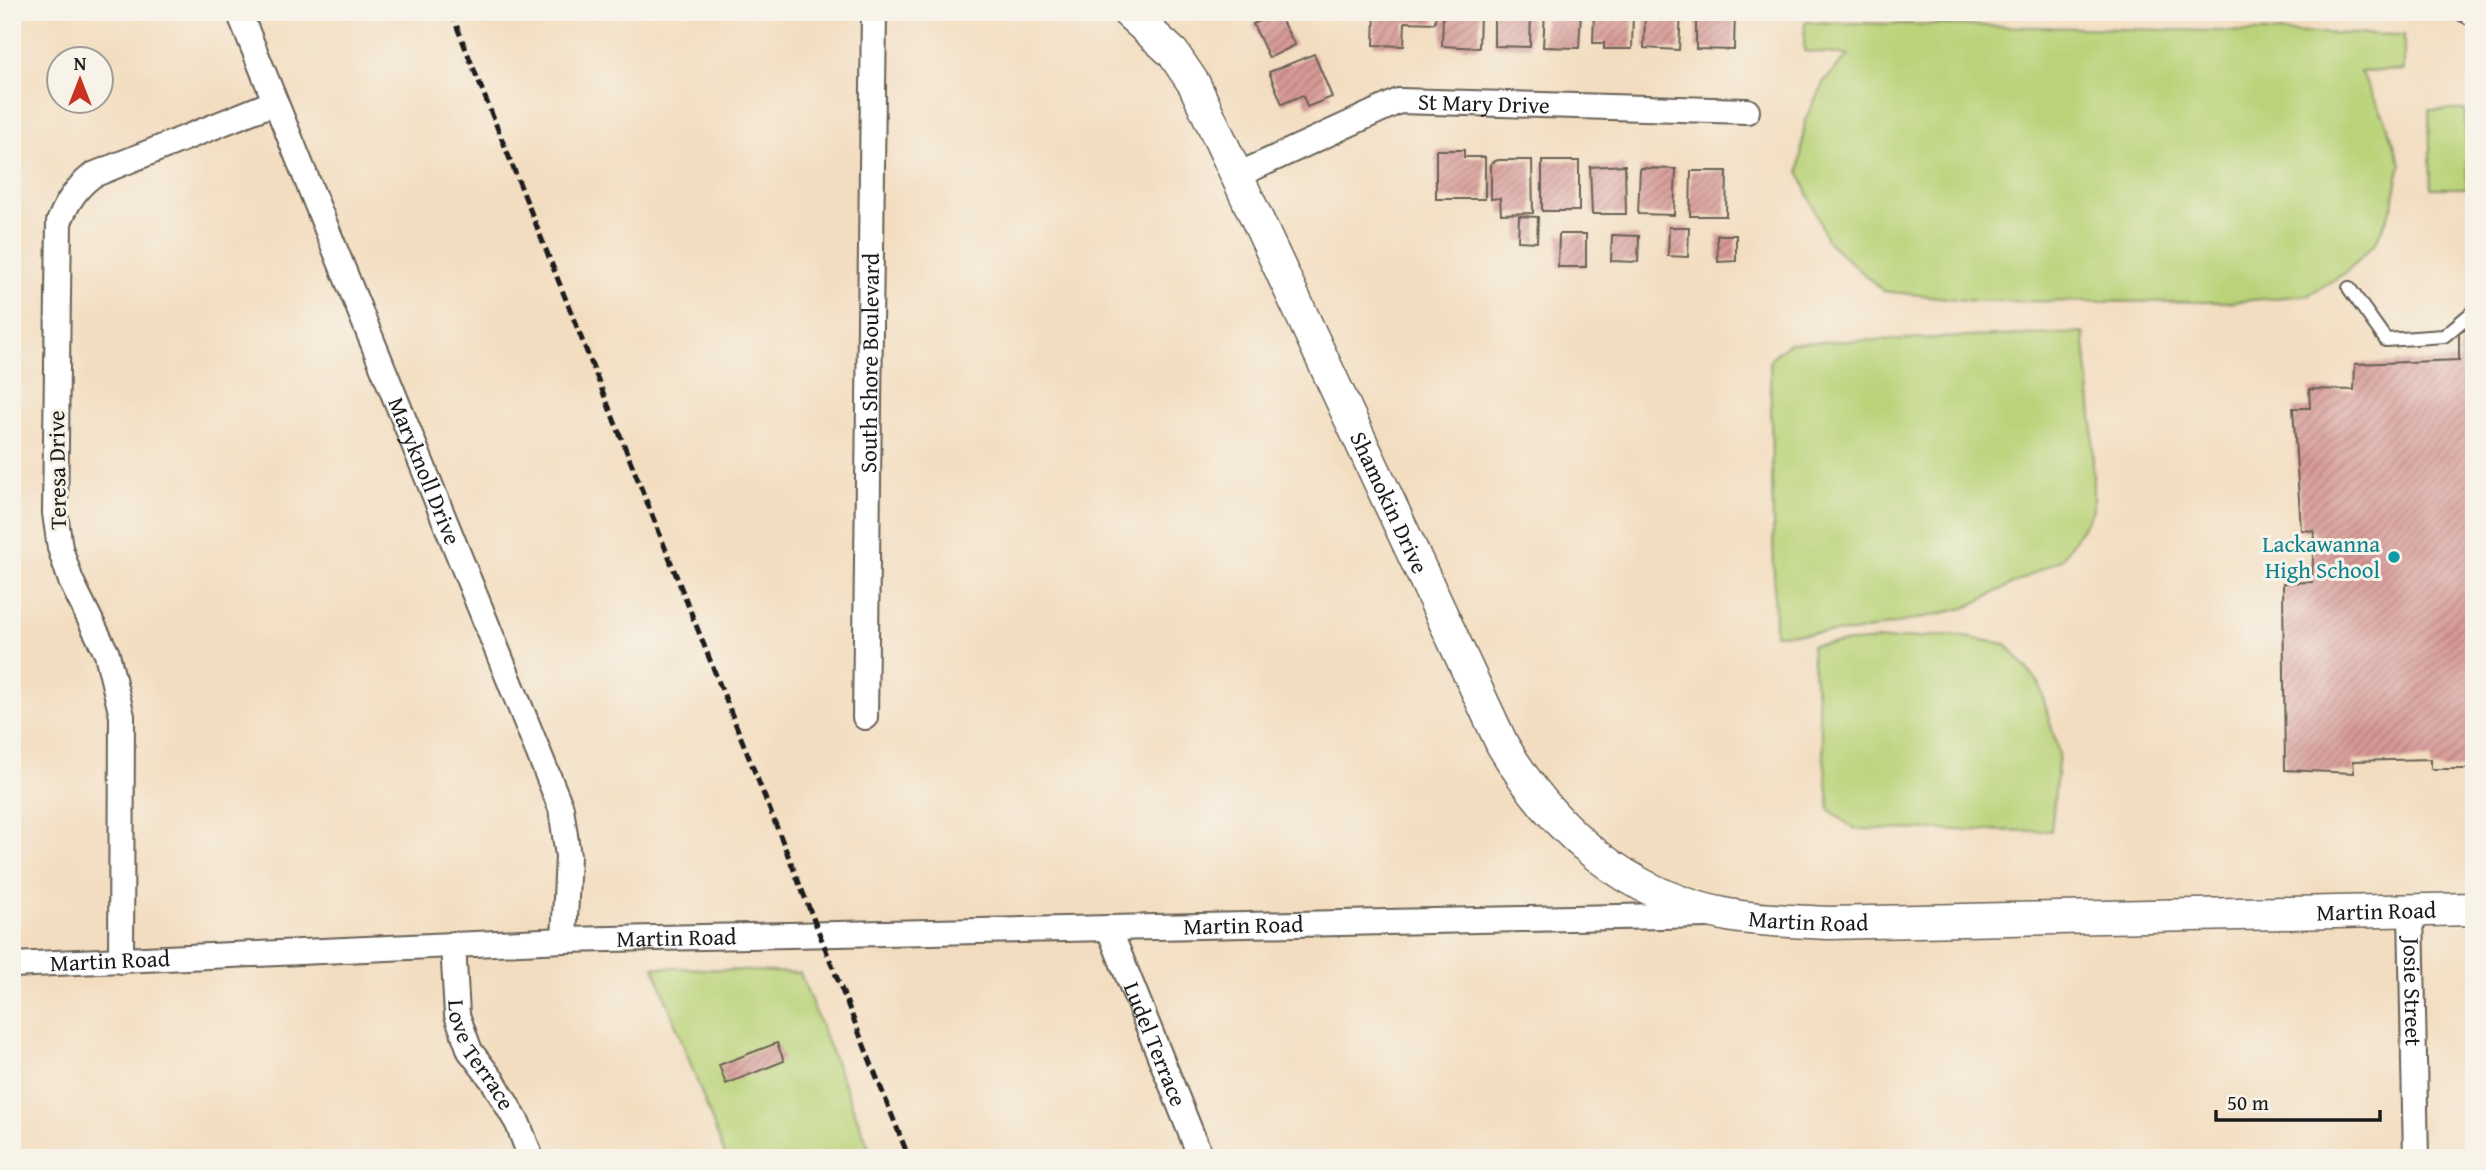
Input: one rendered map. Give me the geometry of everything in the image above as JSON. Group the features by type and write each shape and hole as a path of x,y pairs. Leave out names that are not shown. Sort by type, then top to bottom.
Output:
{"street":[{"name":"Maryknoll Drive","path":"239,12 561,808 568,868 564,940"},
{"name":"South Shore Boulevard","path":"865,716 874,12"},
{"name":"Shamokin Drive","path":"1128,12 1173,53 1194,84 1502,744 1522,779 1547,811 1575,840 1603,861 1646,886 1727,915"},
{"name":"St Mary Drive","path":"1238,175 1399,101 1747,111"},
{"name":"Teresa Drive","path":"121,961 122,716 107,654 64,559 55,513 59,222 78,187 93,175 275,102"},
{"name":"Martin Road","path":"12,965 564,940 1727,915 1828,923 2474,909"},
{"name":"Josie Street","path":"2411,912 2416,1158"},
{"name":"Ludel Terrace","path":"1109,929 1201,1158"},
{"name":"Love Terrace","path":"453,944 457,1015 470,1051 493,1081 518,1124 531,1158"}],"lane":[{"path":"2457,12 2474,20"},
{"path":"2349,288 2386,340 2444,336 2474,311"}],"green space":[{"path":"1805,22 2404,35 2404,70 2360,72 2386,121 2401,164 2392,207 2376,242 2345,273 2308,295 2230,302 1975,301 1883,291 1828,242 1799,172 1805,120 1824,81 1849,55 1804,51"},
{"path":"2429,110 2465,110 2467,188 2431,188"},
{"path":"2084,333 2093,426 2093,510 2062,559 1965,608 1858,632 1775,634 1770,359 1789,343"},
{"path":"1952,635 2006,644 2039,683 2059,754 2051,831 1854,829 1830,810 1811,645"},
{"path":"654,967 800,973 873,1158 726,1158"}],"building":[{"path":"1277,12 1295,45 1269,58 1253,24"},
{"path":"1375,12 1436,12 1435,23 1405,22 1404,46 1374,45"},
{"path":"1443,12 1480,12 1479,48 1442,46"},
{"path":"1494,12 1531,12 1530,47 1494,46"},
{"path":"1545,12 1581,12 1579,48 1543,47"},
{"path":"1594,12 1633,12 1632,49 1604,49 1604,43 1593,43"},
{"path":"1645,12 1681,12 1679,50 1644,48"},
{"path":"1696,12 1735,12 1734,50 1696,49"},
{"path":"1314,54 1332,97 1307,107 1303,95 1282,104 1269,72"},
{"path":"1436,150 1464,150 1464,157 1485,157 1485,199 1436,199"},
{"path":"1498,160 1532,160 1533,213 1501,214 1500,198 1491,199 1491,163"},
{"path":"1542,161 1579,161 1579,211 1542,211"},
{"path":"1625,165 1626,214 1592,214 1590,167"},
{"path":"1640,168 1676,169 1674,215 1638,214"},
{"path":"1691,171 1727,171 1726,216 1690,216"},
{"path":"1519,216 1538,217 1537,242 1518,241"},
{"path":"1669,227 1689,227 1688,257 1668,256"},
{"path":"1559,234 1586,234 1586,267 1558,267"},
{"path":"1612,235 1639,236 1638,262 1611,261"},
{"path":"1717,235 1736,235 1736,261 1718,262"},
{"name":"Lackawanna High School","path":"2459,330 2474,330 2474,769 2431,769 2431,759 2353,761 2354,773 2285,770 2283,583 2312,582 2314,531 2301,530 2293,408 2310,408 2309,389 2354,390 2355,364 2459,360"},
{"path":"777,1043 784,1061 726,1084 719,1065"}],"railway":[{"path":"451,12 909,1158"}],"place":[{"name":"Lackawanna High School","path":"2394,557"}]}
